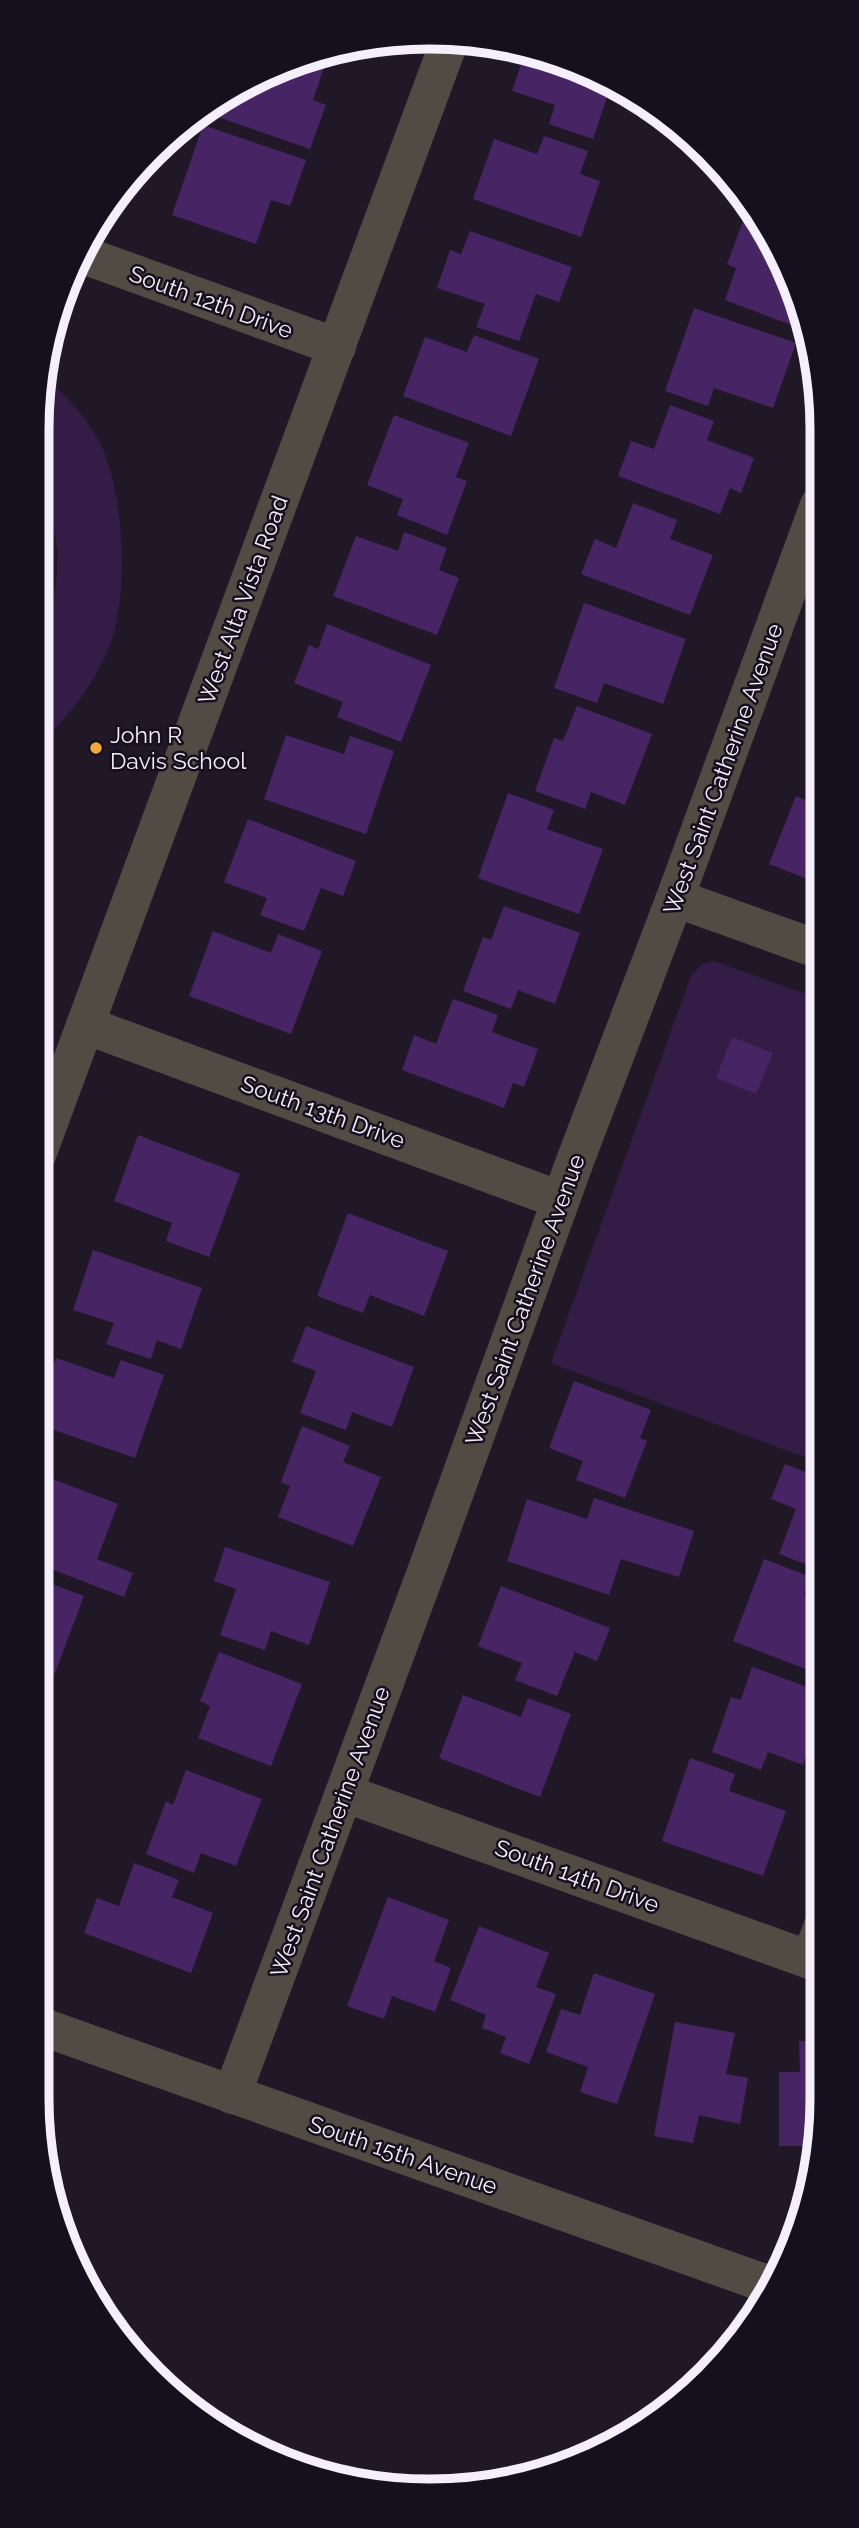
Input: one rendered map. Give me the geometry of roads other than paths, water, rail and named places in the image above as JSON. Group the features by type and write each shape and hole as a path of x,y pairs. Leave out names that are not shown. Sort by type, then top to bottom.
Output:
{"street":[{"name":"West Alta Vista Road","path":"49,1122 446,50"},
{"name":"South 12th Drive","path":"90,257 266,324 337,347"},
{"name":"West Saint Catherine Avenue","path":"232,2095 430,1561 560,1200 676,898 810,530"},
{"path":"676,898 810,946"},
{"name":"South 13th Drive","path":"85,1024 560,1200"},
{"name":"South 14th Drive","path":"344,1793 810,1942"},
{"name":"South 15th Avenue","path":"49,2029 763,2282"}],"place":[{"name":"John R Davis School","path":"96,748"}]}
